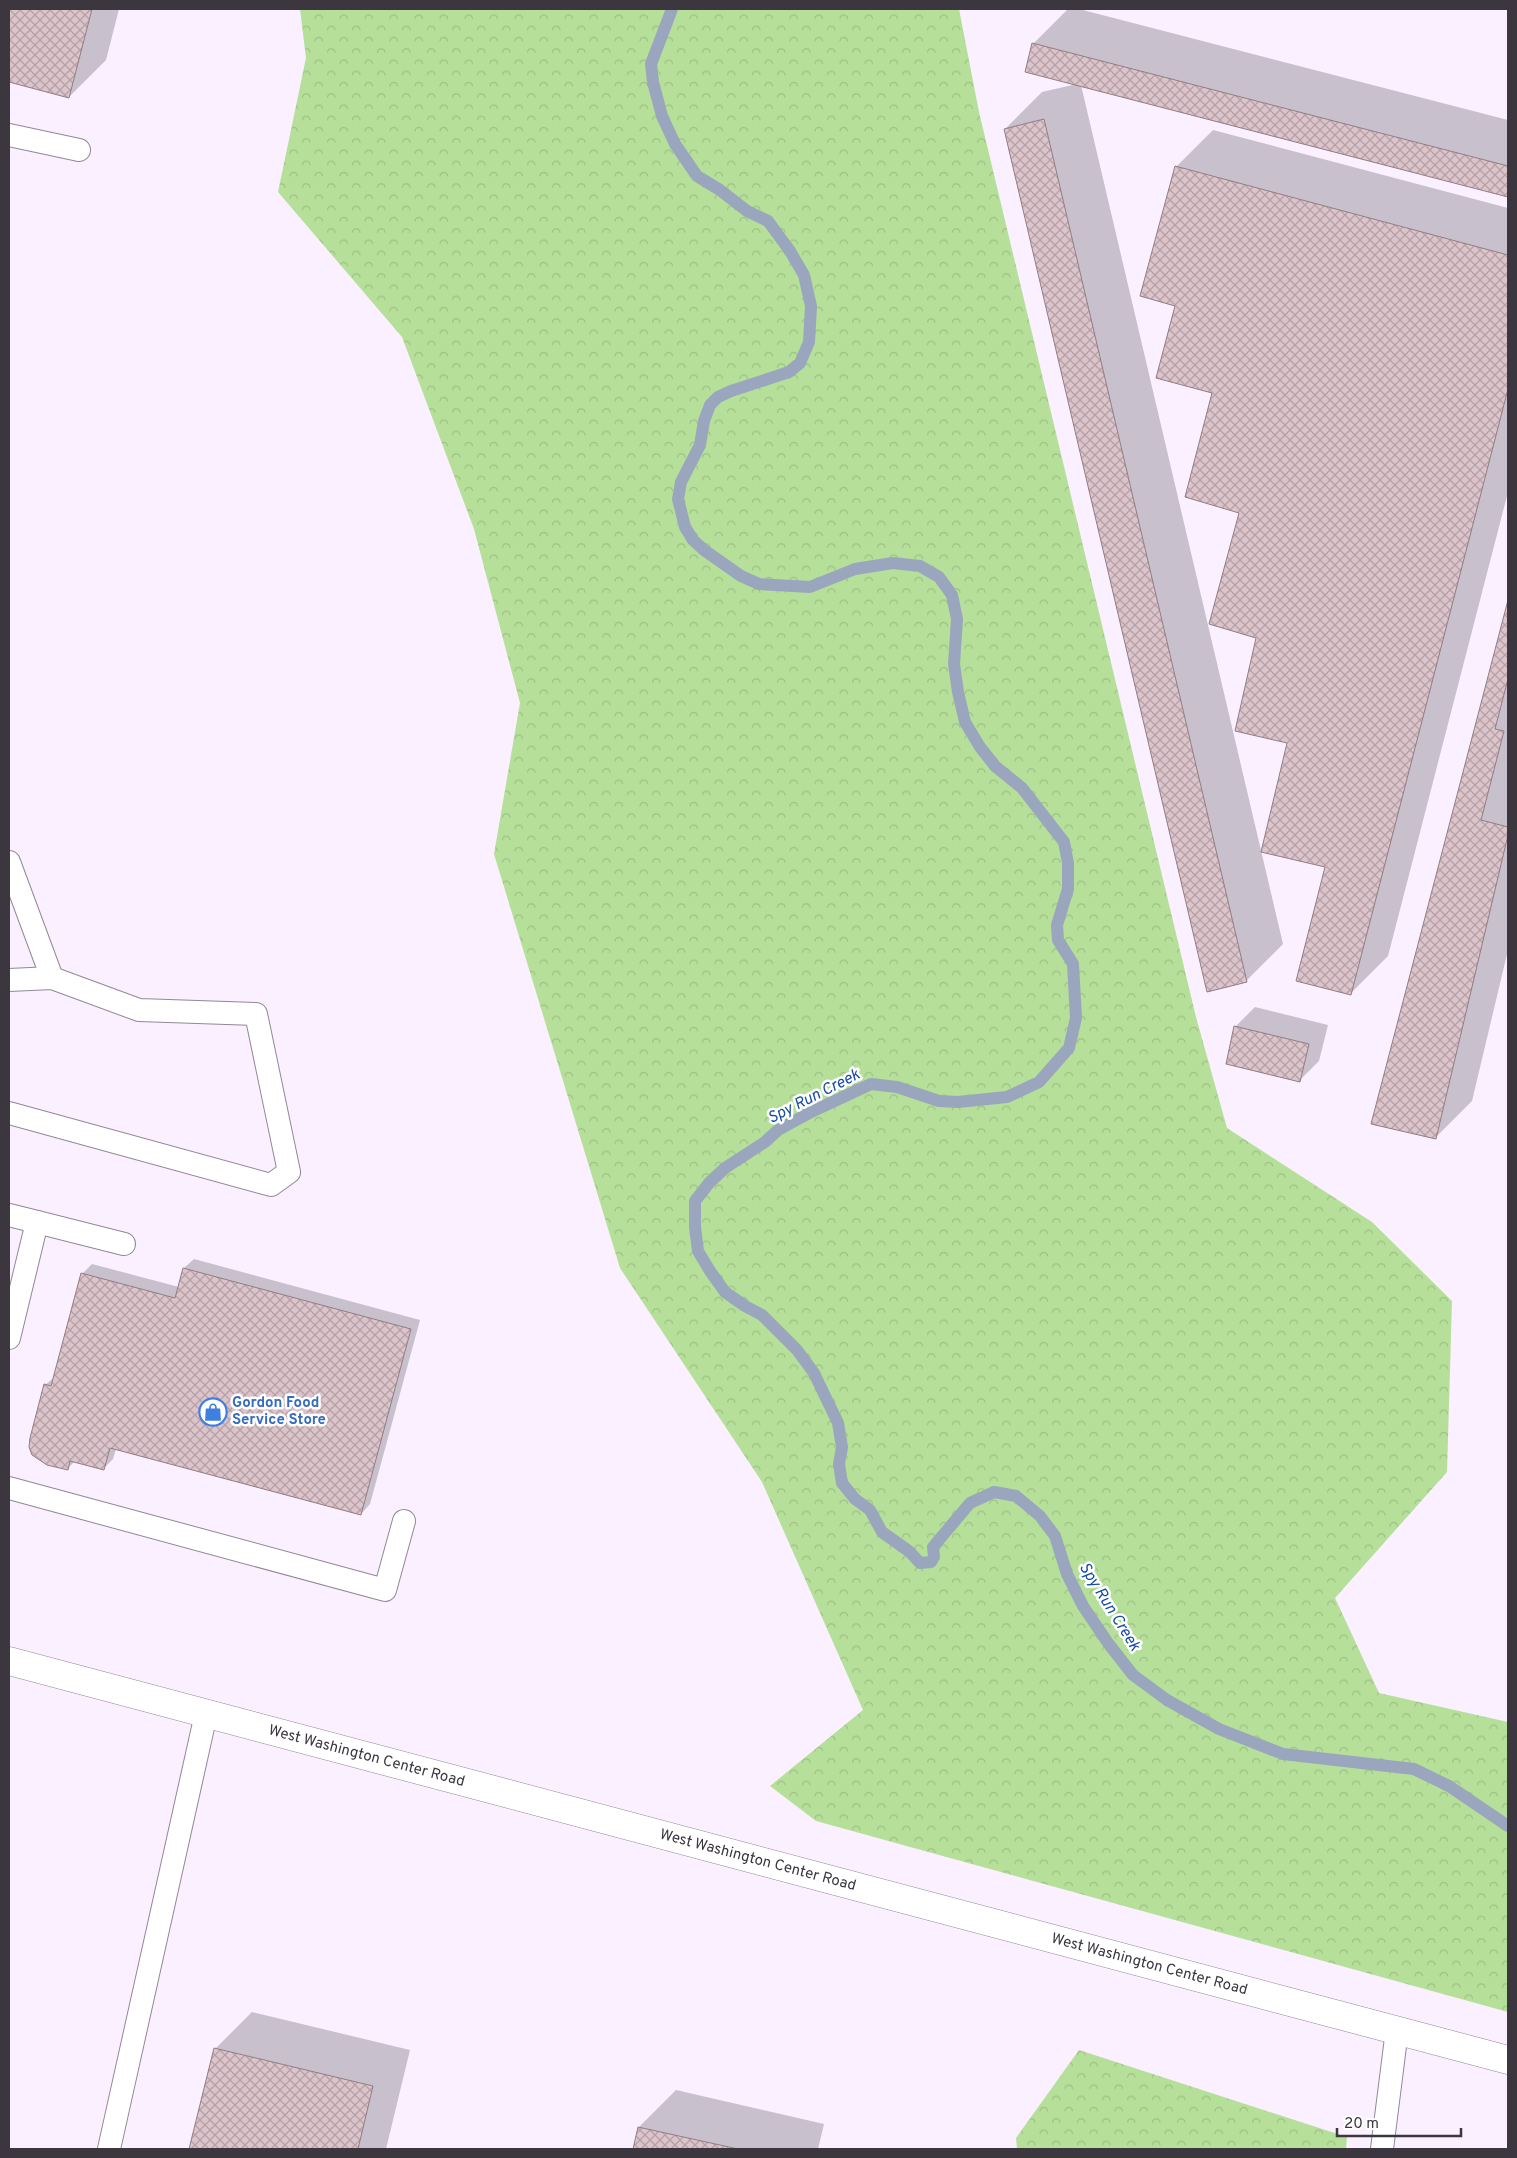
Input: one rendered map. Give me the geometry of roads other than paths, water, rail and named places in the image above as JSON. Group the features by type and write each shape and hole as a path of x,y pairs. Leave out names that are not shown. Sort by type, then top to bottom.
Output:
{"main road":[{"name":"West Washington Center Road","path":"9,1661 1508,2060"}],"lane":[{"path":"9,134 79,150"},
{"path":"9,862 52,978"},
{"path":"9,980 52,978 139,1010 256,1014 289,1172 271,1185 9,1112"},
{"path":"9,1215 124,1244"},
{"path":"9,1338 37,1222"},
{"path":"9,1488 385,1590 404,1521"},
{"path":"110,2149 206,1714"},
{"path":"1382,2149 1397,2030"}],"waterway":[{"name":"Spy Run Creek","path":"672,9 651,64 653,82 662,116 675,144 697,176 720,190 747,211 768,221 790,251 804,275 811,306 809,342 800,363 789,372 718,397 710,405 704,421 700,445 681,482 678,499 685,527 693,540 704,550 741,576 759,584 810,587 855,569 893,563 920,566 939,577 952,595 957,619 954,664 965,722 980,747 995,766 1022,788 1064,842 1068,863 1068,889 1057,925 1058,940 1073,964 1076,1018 1069,1048 1039,1082 1007,1097 958,1102 939,1101 897,1087 871,1084 811,1112 778,1130 765,1142 725,1168 709,1183 695,1201 695,1227 698,1251 725,1292 762,1315 797,1350 814,1373 838,1423 842,1447 839,1464 842,1483 855,1499 870,1510 882,1532 910,1552 920,1563 931,1562 934,1557 933,1547 970,1503 994,1492 1016,1496 1040,1516 1055,1536 1067,1574 1083,1606 1108,1643 1133,1675 1167,1700 1219,1729 1283,1754 1414,1769 1449,1786 1508,1826"}],"place":[{"name":"Gordon Food Service Store","path":"213,1412"}]}
